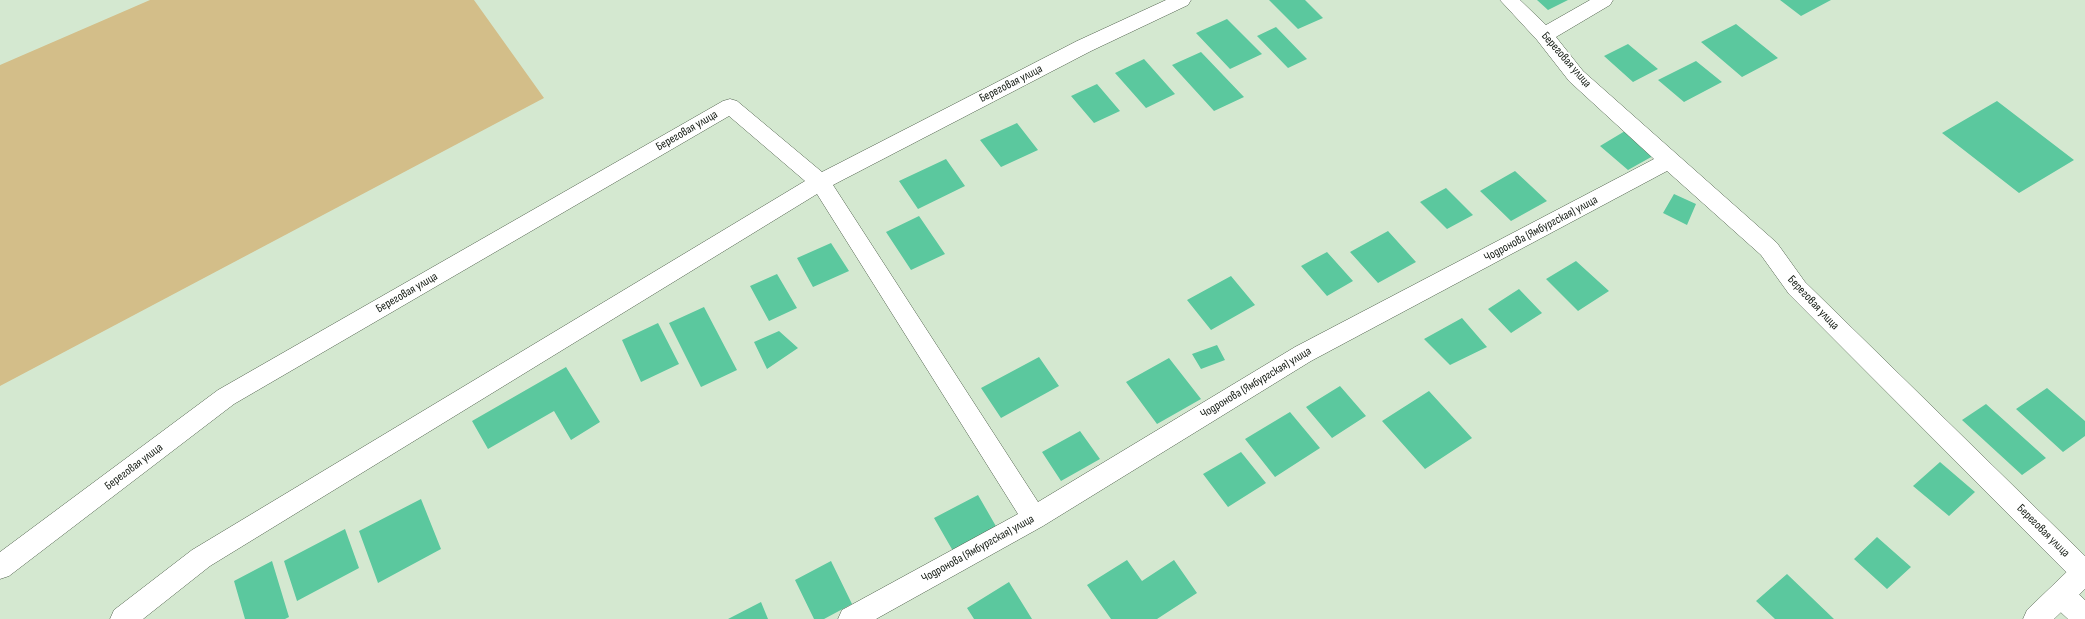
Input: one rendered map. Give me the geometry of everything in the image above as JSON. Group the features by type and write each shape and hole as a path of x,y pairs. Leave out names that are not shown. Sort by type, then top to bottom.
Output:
{"street":[{"name":"Береговая улица","path":"123,619 201,558 820,182 1084,46 1182,0"},
{"name":"Береговая улица","path":"1509,0 1544,36 1576,76 1669,161 1769,249 1796,288 2085,572"},
{"path":"1544,36 1604,0"},
{"name":"Береговая улица","path":"0,567 226,397 730,106 820,182"},
{"name":"Чодронова (Ямбургская) улица","path":"851,619 1034,518 1303,354 1669,161"},
{"path":"820,182 1034,518"},
{"path":"2036,619 2062,596 2085,572"},
{"path":"2062,596 2085,618"}],"shaded area":[{"path":"150,0 474,0 544,98 0,386 0,65"}],"building":[{"path":"1269,0 1305,0 1323,18 1298,29"},
{"path":"1537,0 1568,0 1548,10"},
{"path":"1780,0 1831,0 1801,16"},
{"path":"1227,19 1262,54 1230,69 1196,33"},
{"path":"1736,24 1778,58 1742,77 1701,42"},
{"path":"1276,27 1307,59 1288,68 1257,36"},
{"path":"1628,44 1658,69 1633,82 1604,56"},
{"path":"1201,52 1244,97 1214,111 1172,65"},
{"path":"1144,59 1175,94 1146,108 1115,73"},
{"path":"1696,61 1722,82 1684,102 1658,80"},
{"path":"1097,84 1120,111 1094,123 1071,96"},
{"path":"1997,101 2074,160 2019,193 1942,133"},
{"path":"1017,123 1038,150 1001,167 980,140"},
{"path":"1625,131 1653,156 1628,170 1600,146"},
{"path":"946,159 965,186 918,209 899,181"},
{"path":"1515,171 1547,201 1511,221 1480,191"},
{"path":"1446,188 1473,215 1447,229 1420,202"},
{"path":"1674,194 1696,204 1687,225 1663,213"},
{"path":"919,216 945,254 911,270 886,232"},
{"path":"1388,231 1416,262 1378,283 1350,252"},
{"path":"831,243 849,271 813,287 797,258"},
{"path":"1327,252 1353,281 1327,296 1301,266"},
{"path":"1576,261 1609,291 1578,311 1546,279"},
{"path":"777,274 797,308 769,321 750,286"},
{"path":"1231,276 1255,305 1211,330 1187,300"},
{"path":"1519,289 1542,313 1511,333 1488,309"},
{"path":"704,307 737,370 701,387 669,323"},
{"path":"1462,318 1487,347 1450,365 1424,339"},
{"path":"658,323 679,364 641,382 622,340"},
{"path":"779,331 798,348 767,369 754,342"},
{"path":"1217,345 1225,360 1201,369 1192,354"},
{"path":"1039,357 1059,386 1001,418 981,388"},
{"path":"1169,358 1201,399 1157,424 1126,382"},
{"path":"566,367 600,422 571,440 554,411 488,449 472,421"},
{"path":"1340,386 1366,416 1332,438 1306,407"},
{"path":"2047,388 2085,421 2085,436 2063,452 2016,409"},
{"path":"1429,391 1472,438 1425,469 1382,421"},
{"path":"1986,404 2046,458 2022,475 1962,420"},
{"path":"1290,412 1320,448 1275,477 1245,439"},
{"path":"1080,431 1100,459 1061,481 1042,452"},
{"path":"1241,452 1266,483 1228,507 1203,474"},
{"path":"1940,462 1975,492 1949,516 1913,486"},
{"path":"978,495 997,528 953,551 934,518"},
{"path":"421,499 441,549 378,583 359,531"},
{"path":"345,529 359,568 297,601 284,561"},
{"path":"1877,537 1911,567 1887,589 1854,559"},
{"path":"1127,560 1142,581 1174,560 1197,593 1157,619 1111,619 1087,585"},
{"path":"272,561 289,617 285,619 245,619 234,581"},
{"path":"831,561 852,604 824,619 814,619 795,580"},
{"path":"1787,574 1834,619 1775,619 1756,601"},
{"path":"1009,582 1032,619 974,619 967,608"},
{"path":"761,602 768,619 728,619"}]}
